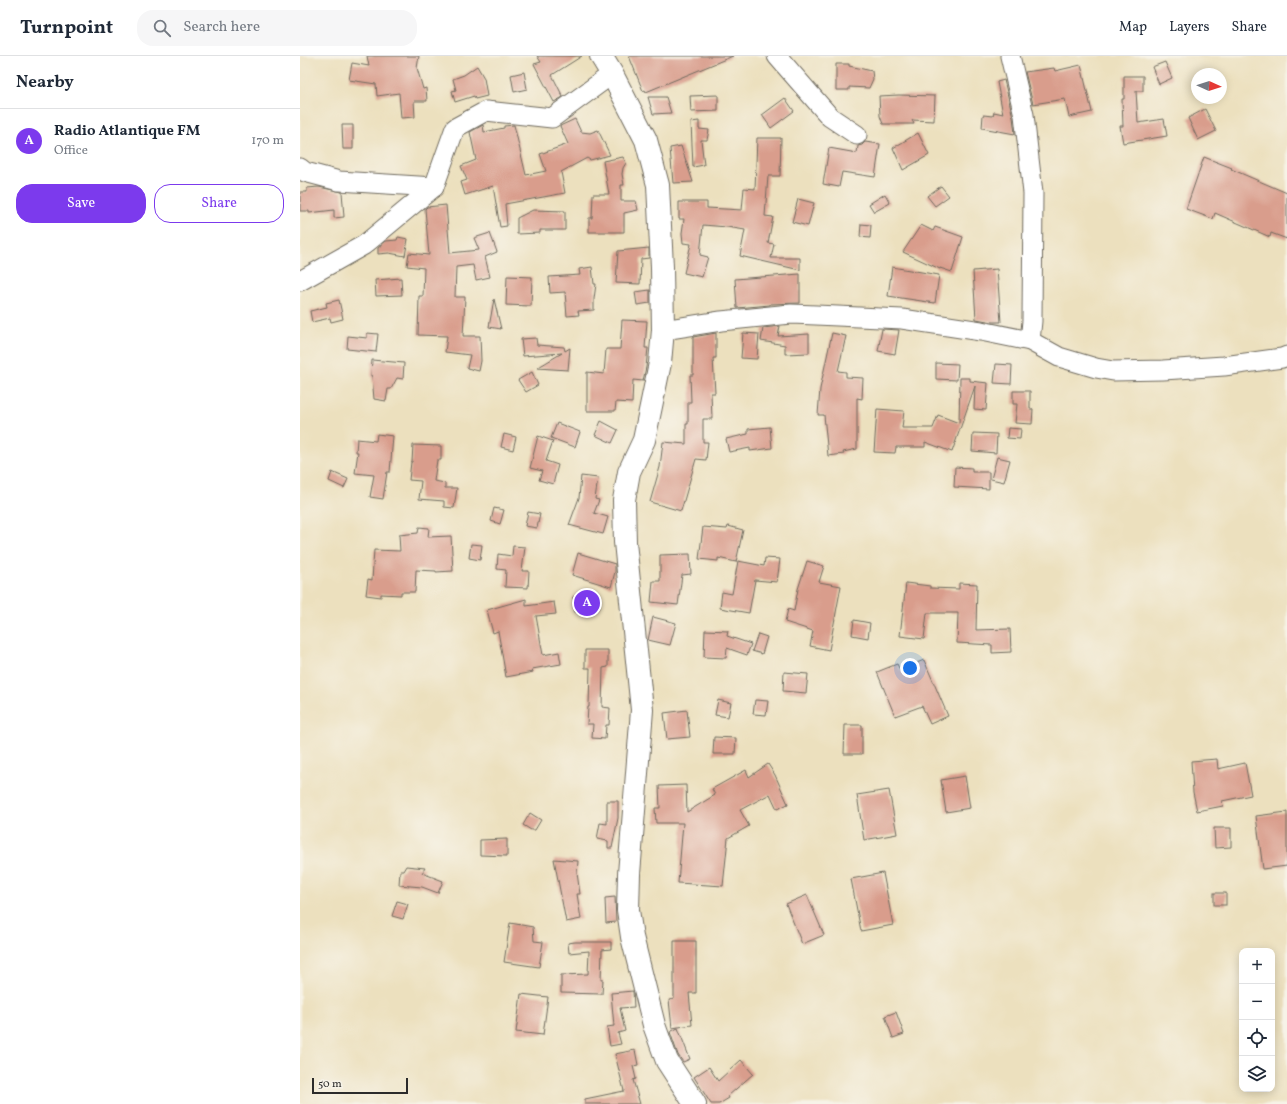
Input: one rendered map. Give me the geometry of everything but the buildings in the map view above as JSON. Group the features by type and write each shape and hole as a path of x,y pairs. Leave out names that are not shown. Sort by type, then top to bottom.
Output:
{"main road":[{"path":"601,56 646,140 658,185 663,330 660,363 644,440 629,472 624,500 625,542 642,710 628,874 628,910 632,937 654,1025 667,1060 696,1104"}],"street":[{"path":"777,56 830,117 857,135"},
{"path":"1010,56 1024,115 1033,193 1032,321 1030,342"},
{"path":"300,282 364,245 434,187 455,128 486,111 552,118 612,74"},
{"path":"300,168 305,172 339,181 434,187"},
{"path":"663,330 721,321 791,314 902,319 981,331 1030,342 1059,357 1096,368 1113,371 1163,370 1224,366 1287,356"}],"place":[{"name":"Radio Atlantique FM","path":"587,603"}]}
